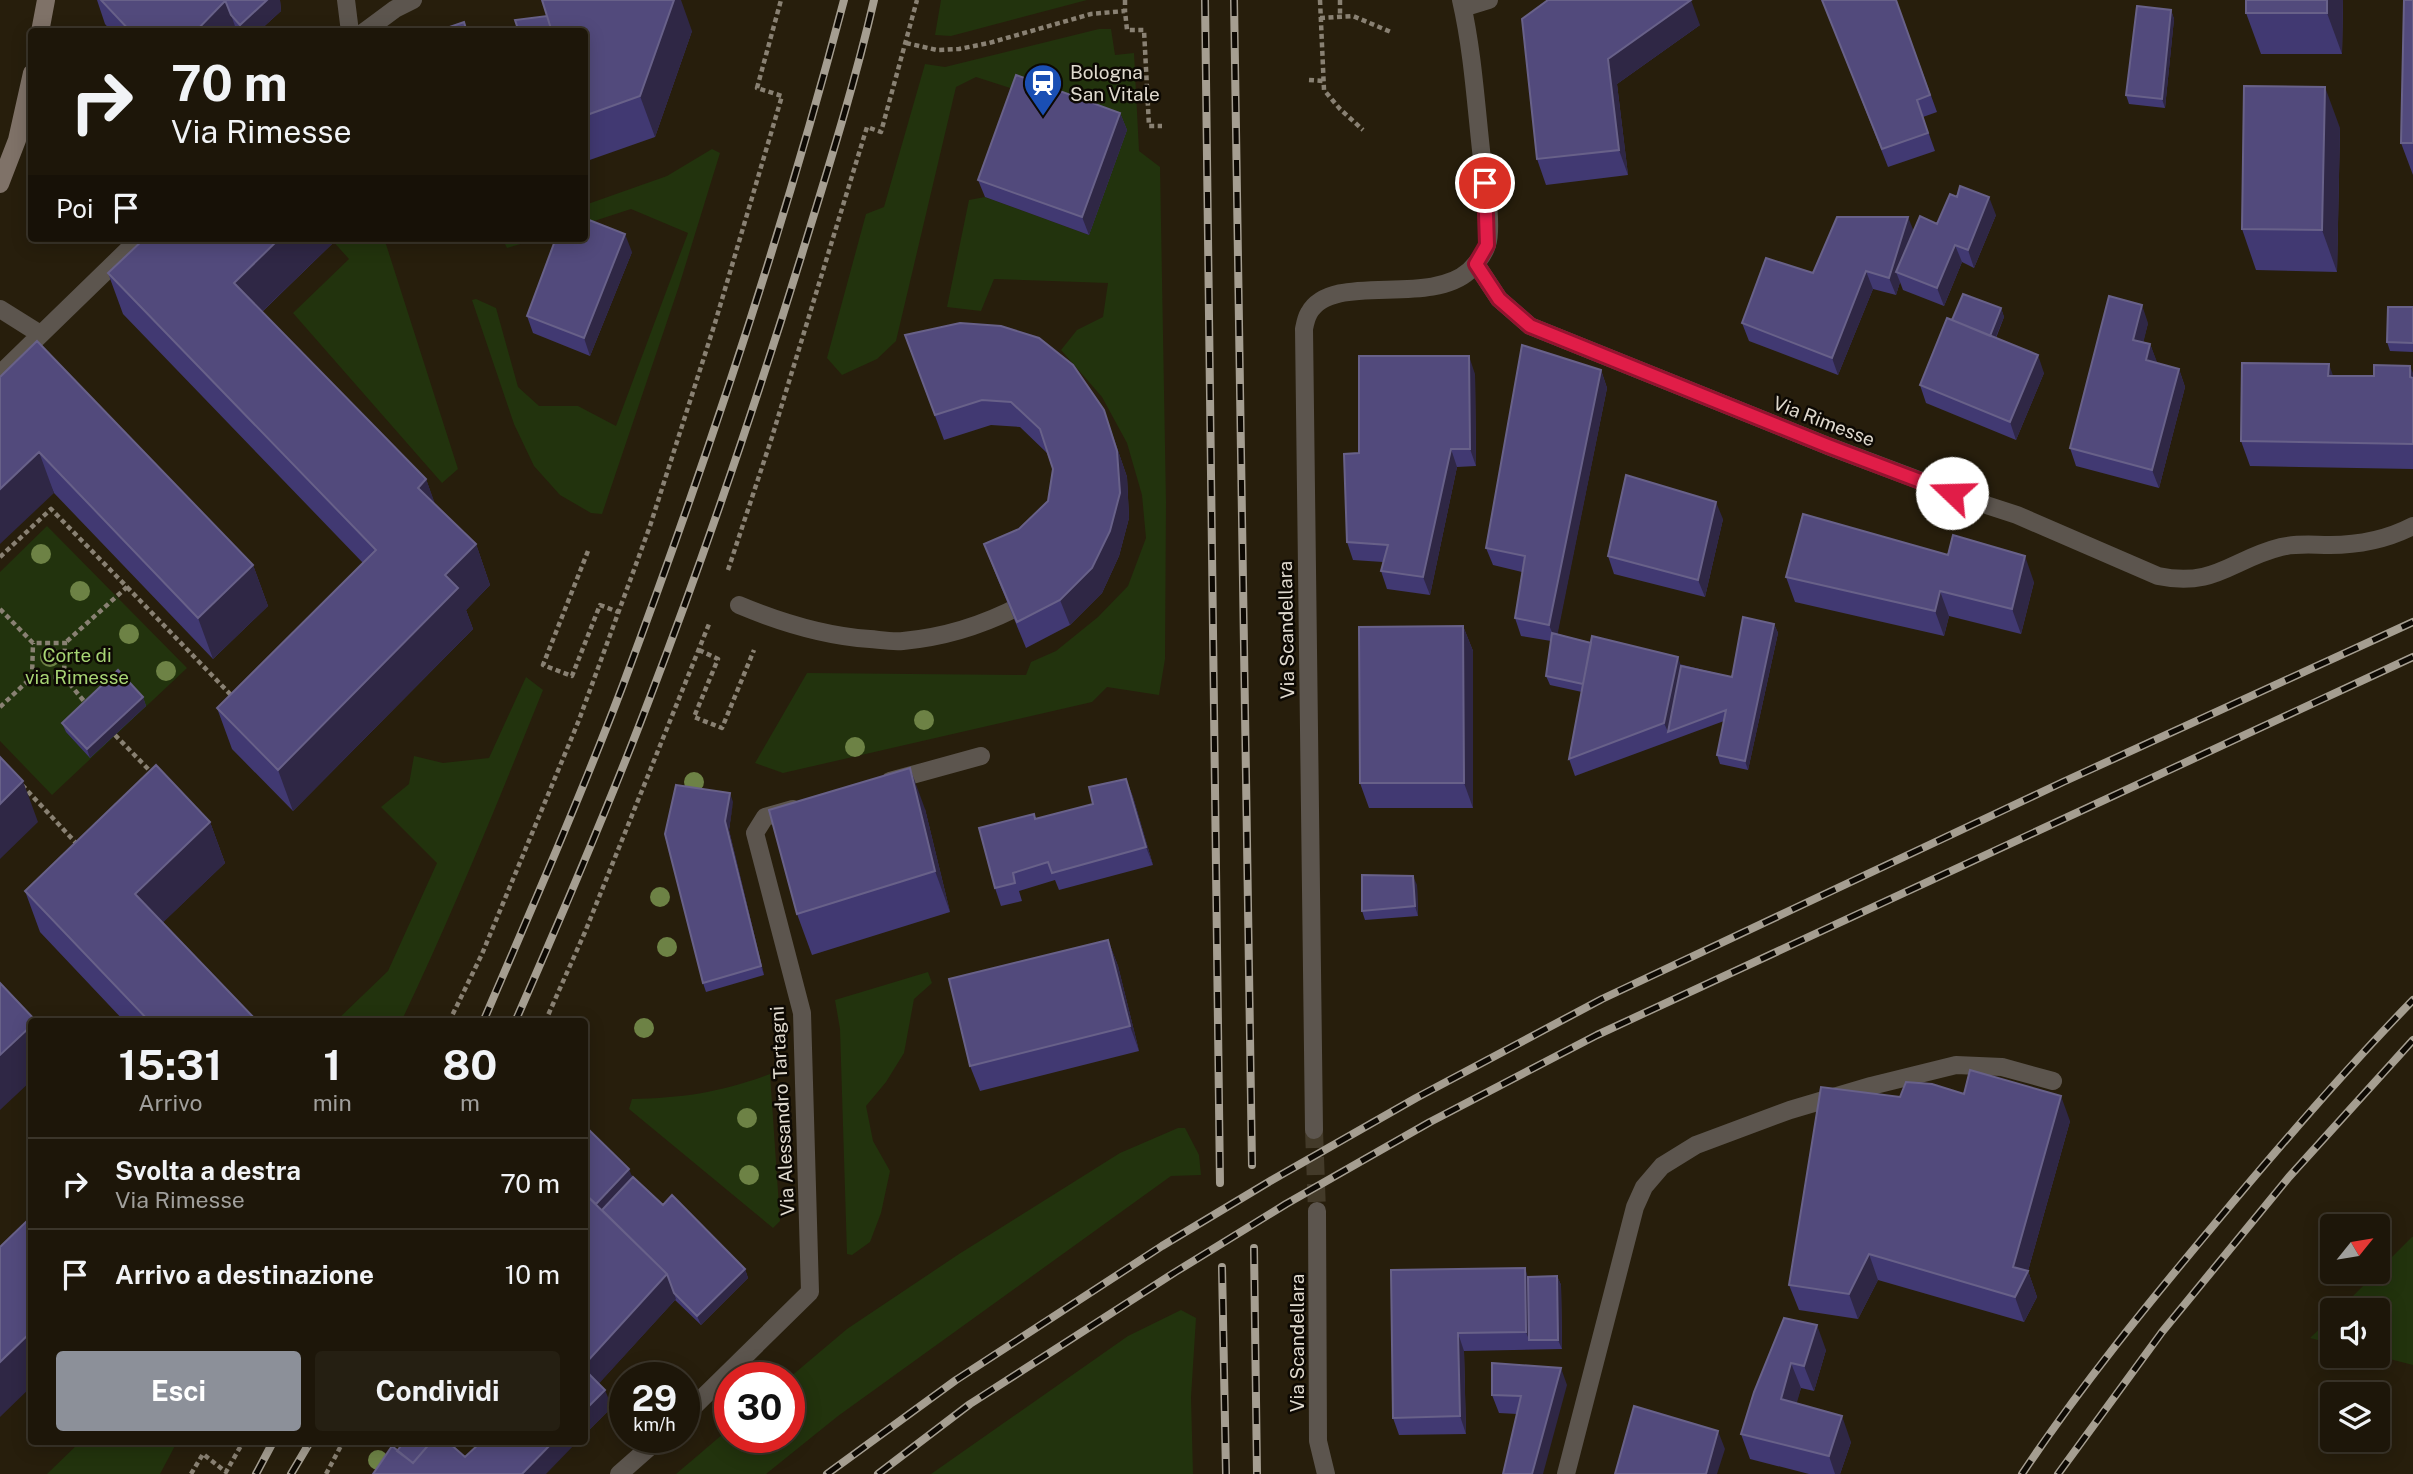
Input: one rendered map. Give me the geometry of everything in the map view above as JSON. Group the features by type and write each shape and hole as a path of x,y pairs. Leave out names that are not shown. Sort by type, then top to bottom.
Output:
{"main road":[{"path":"41,28 46,0"},
{"path":"0,184 16,140 28,90"}],"street":[{"path":"346,0 350,28"},
{"path":"369,28 412,0"},
{"path":"1476,264 1487,245 1488,219 1462,4 1489,0"},
{"path":"0,374 136,242"},
{"name":"Via Rimesse","path":"1476,264 1499,299 1530,326 1828,446 2029,520 2158,576 2177,579 2214,575 2281,547 2308,543 2356,544 2384,538 2413,526"},
{"name":"Via Scandellara","path":"1314,1130 1304,329 1309,313 1318,303 1335,294 1441,286 1461,278 1476,264"},
{"path":"0,309 40,334"},
{"path":"739,606 793,626 849,638 901,642 950,633 993,619 1048,590"},
{"path":"879,785 981,756"},
{"name":"Via Alessandro Tartagni","path":"700,1400 810,1292 803,1013 755,834 765,817 816,802"},
{"path":"1566,1474 1635,1207 1644,1187 1662,1166 1696,1145 1790,1110 1956,1065 2002,1067 2053,1081"},
{"name":"Via Scandellara","path":"1317,1211 1318,1441 1326,1474"},
{"path":"619,1474 643,1453"}],"path":[{"path":"451,1018 482,954 579,720 650,526 715,323 782,96 757,88 781,0"},
{"path":"881,132 917,0"},
{"path":"1125,0 1127,30 1144,30 1149,126 1162,126"},
{"path":"1320,0 1324,90 1363,130"},
{"path":"1340,0 1340,17"},
{"path":"906,43 937,50 958,49 1091,14 1125,10"},
{"path":"1320,18 1353,16 1391,32"},
{"path":"1309,80 1323,81"},
{"path":"0,557 51,509 231,695"},
{"path":"588,551 543,665 572,676 600,605 618,612"},
{"path":"33,643 65,643 127,587"},
{"path":"0,609 33,643 32,677"},
{"path":"699,650 718,659 694,717 722,728 768,617"},
{"path":"65,643 64,677 90,709"},
{"path":"0,707 32,677 64,677"},
{"path":"115,736 152,773"},
{"path":"17,780 77,845"},
{"path":"191,1474 203,1454 226,1472 241,1445"},
{"path":"326,1474 341,1445"}],"green space":[{"path":"941,0 1087,0 951,36 935,35"},
{"path":"1099,29 1111,29 1115,55 1134,53 1139,151 1160,167 1166,502 1165,659 1159,695 1107,687 1092,702 783,773 755,763 807,673 1026,675 1031,662 1056,651 1098,617 1128,586 1146,538 1142,495 1127,443 1102,397 1061,350 1077,330 1103,317 1108,283 994,279 981,311 947,307 969,200 985,197 1089,235 1023,92 976,77 956,87 896,341 877,359 842,375 827,358 866,214 884,207 925,64 945,67"},
{"path":"712,149 720,153 679,286 602,514 591,513 560,495 534,466 514,424 472,300 476,299 496,308 518,387 539,406 578,406 616,426 688,233 631,209 588,223 588,204 667,176"},
{"path":"334,242 385,242 458,469 442,483 293,313 349,259"},
{"path":"504,242 527,242 507,248"},
{"name":"Corte di via Rimesse","path":"47,526 187,668 52,795 0,741 0,572"},
{"path":"526,677 543,690 457,899 403,1018 339,1018 388,971 437,863 381,807 409,784 414,756 443,763 489,758"},
{"path":"928,972 932,983 914,999 904,1053 886,1082 866,1106 873,1141 890,1171 881,1213 870,1242 852,1255 847,1254 840,1029 835,1000"},
{"path":"770,1074 780,1221 773,1228 629,1109 632,1099 702,1093"},
{"path":"1178,1128 1185,1128 1199,1155 1201,1175 1171,1176 805,1443 805,1364 847,1329 959,1254 1120,1153"},
{"path":"2413,1237 2413,1365 2390,1359 2390,1298 2351,1298 2365,1284 2390,1284 2390,1259"},
{"path":"1181,1310 1196,1318 1191,1397 1193,1474 931,1474 1128,1336"},
{"path":"2320,1328 2320,1341 2310,1338"},
{"path":"714,1442 714,1453 792,1453 766,1474 676,1474"},
{"path":"77,1445 175,1445 160,1474 47,1474"}],"building":[{"path":"101,0 226,0 199,28 127,28"},
{"path":"225,0 267,0 240,25 231,15"},
{"path":"542,0 674,0 640,96 588,115 588,28 551,28"},
{"path":"1548,0 1691,0 1608,59 1619,150 1537,159 1522,19"},
{"path":"1822,0 1896,0 1930,95 1917,100 1928,133 1882,149"},
{"path":"2246,0 2327,0 2327,13 2246,13"},
{"path":"2404,0 2413,0 2413,143 2401,143"},
{"path":"2137,6 2171,10 2162,99 2126,95"},
{"path":"547,16 551,28 518,28 515,20"},
{"path":"464,22 466,28 447,28"},
{"path":"1016,75 1120,113 1082,217 978,180"},
{"path":"2244,86 2325,87 2322,230 2242,229"},
{"path":"1960,186 1989,197 1968,250 1955,245 1937,288 1896,272 1920,216 1937,224 1950,194 1957,197"},
{"path":"1837,217 1908,217 1889,278 1866,271 1832,358 1742,323 1766,258 1813,273"},
{"path":"588,220 625,234 584,338 527,316 555,242 588,242"},
{"path":"141,242 276,242 234,283 426,479 418,488 476,544 445,575 458,588 278,770 217,708 376,550 108,273"},
{"path":"1963,294 2001,308 1990,336 1952,320"},
{"path":"2109,296 2142,305 2133,340 2150,344 2146,360 2179,369 2152,470 2070,448"},
{"path":"2388,307 2413,307 2413,343 2387,342"},
{"path":"1947,318 2038,355 2010,422 1920,385"},
{"path":"960,323 1001,326 1039,338 1073,365 1104,410 1117,451 1120,493 1110,531 1092,568 1060,600 1017,622 984,544 1019,529 1048,501 1053,469 1040,429 1011,402 982,400 935,415 905,335"},
{"path":"37,341 253,565 198,618 39,452 0,489 0,377"},
{"path":"1522,345 1601,370 1549,625 1515,618 1525,556 1486,548"},
{"path":"1359,356 1469,356 1470,449 1451,449 1423,577 1381,571 1388,545 1347,542 1344,454 1359,453"},
{"path":"2242,363 2329,364 2328,376 2374,376 2374,365 2410,366 2410,377 2413,378 2413,444 2241,441"},
{"path":"1626,475 1716,502 1698,580 1608,556"},
{"path":"1803,514 1948,555 1953,535 2025,556 2012,609 1940,591 1935,611 1786,577"},
{"path":"1743,617 1774,624 1745,761 1717,755 1726,710 1668,732 1681,666 1732,677"},
{"path":"1463,626 1464,783 1360,783 1359,627"},
{"path":"1552,633 1591,643 1583,684 1546,676"},
{"path":"1592,636 1678,657 1664,723 1569,759"},
{"path":"118,670 143,697 87,749 62,723"},
{"path":"0,757 23,781 0,804"},
{"path":"156,765 210,822 135,894 254,1018 146,1018 25,891"},
{"path":"910,768 935,871 797,914 769,810"},
{"path":"1126,779 1146,847 1052,873 1048,862 1013,873 1015,883 995,888 979,828 1034,814 1035,819 1093,804 1089,787"},
{"path":"676,785 730,793 725,821 761,966 703,983 665,834"},
{"path":"1362,875 1413,876 1415,906 1362,911"},
{"path":"1108,940 1130,1026 970,1066 949,979"},
{"path":"0,983 33,1018 28,1018 28,1029 0,1055"},
{"path":"1970,1070 2061,1096 2013,1267 2028,1271 2015,1297 1869,1254 1849,1294 1789,1285 1821,1087 1900,1097 1906,1082 1932,1084 1964,1094"},
{"path":"588,1129 629,1169 596,1204 588,1197"},
{"path":"633,1177 663,1205 672,1195 745,1269 697,1316 674,1293 667,1274 602,1210"},
{"path":"588,1197 667,1274 588,1361"},
{"path":"28,1220 28,1335 0,1362 0,1247"},
{"path":"1525,1268 1526,1332 1458,1333 1460,1416 1393,1418 1391,1270"},
{"path":"1557,1276 1558,1340 1529,1340 1528,1277"},
{"path":"1784,1318 1817,1325 1804,1366 1791,1363 1781,1399 1842,1416 1829,1456 1741,1434 1754,1392"},
{"path":"1492,1363 1561,1368 1532,1474 1503,1474 1521,1396 1492,1395"},
{"path":"588,1373 605,1390 588,1407"},
{"path":"1634,1406 1718,1431 1706,1474 1615,1474"},
{"path":"402,1445 428,1445 413,1463 397,1451"},
{"path":"428,1445 451,1445 465,1457 478,1445 550,1445 522,1474 373,1474 392,1446 413,1463"}],"tunnel":[{"path":"1314,1130 1317,1211"}],"railway":[{"path":"485,1018 607,727 684,516 796,173 844,0"},
{"path":"517,1018 617,781 710,535 801,257 849,97 874,0"},
{"path":"1205,0 1220,1183"},
{"path":"1234,0 1252,1165"},
{"path":"827,1474 956,1380 1162,1246 1416,1098 1602,999 2063,782 2413,622"},
{"path":"878,1474 970,1404 1177,1271 1286,1204 1430,1122 1597,1035 2413,657"},
{"path":"2022,1474 2090,1378 2188,1256 2311,1111 2413,1000"},
{"path":"2058,1474 2162,1332 2289,1177 2413,1040"},
{"path":"1254,1248 1257,1474"},
{"path":"1222,1267 1226,1474"},
{"path":"256,1474 271,1445"},
{"path":"291,1474 308,1445"}],"place":[{"name":"Bologna San Vitale","path":"1043,117"}],"route":[{"path":"1485,183 1487,245 1476,264 1499,299 1530,326 1952,493"}]}
